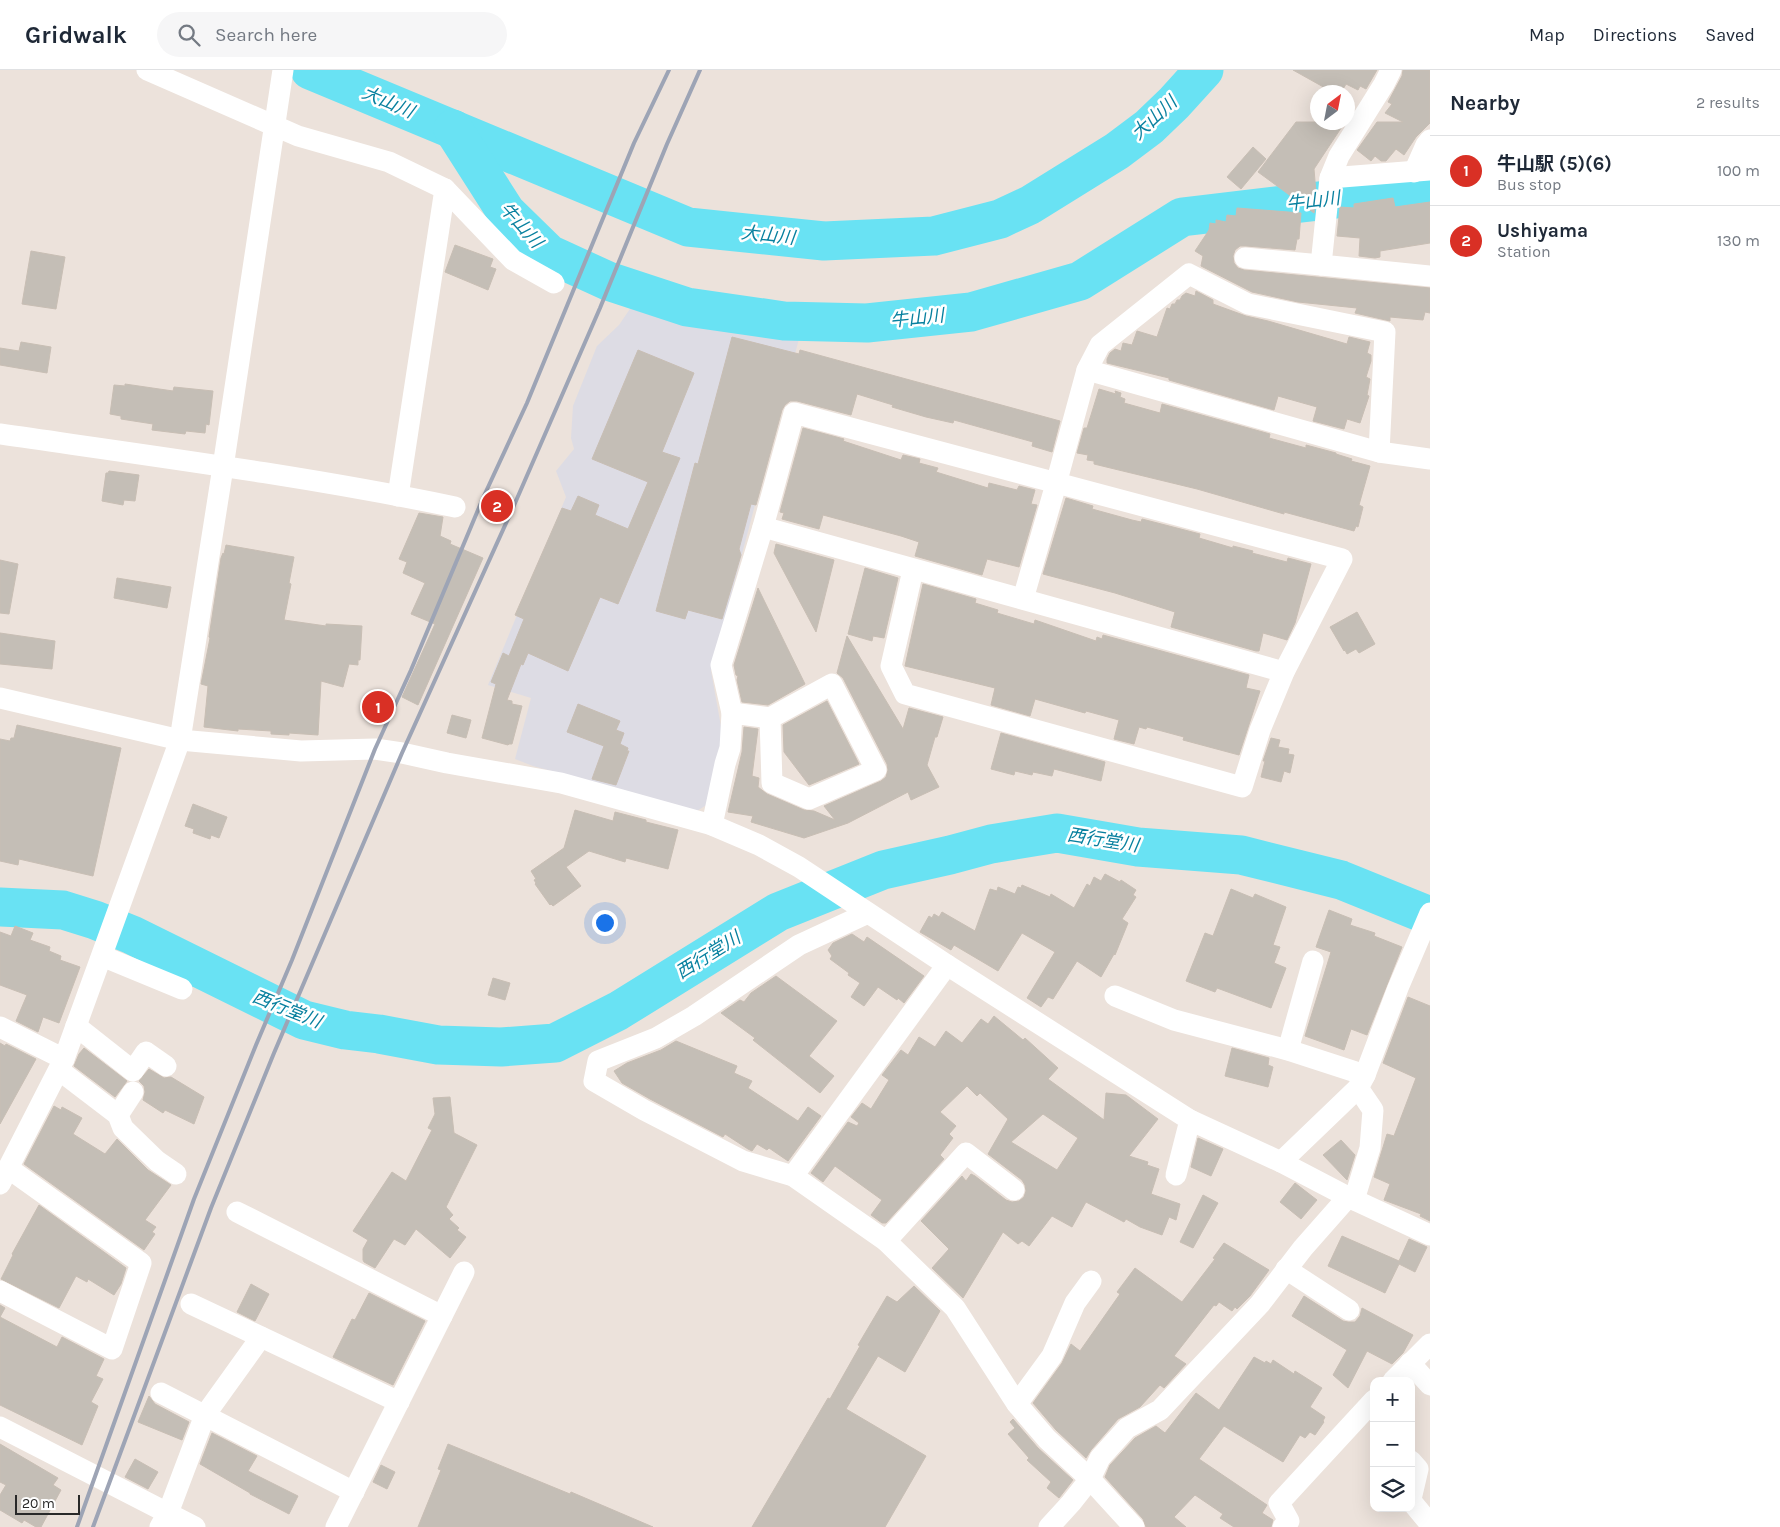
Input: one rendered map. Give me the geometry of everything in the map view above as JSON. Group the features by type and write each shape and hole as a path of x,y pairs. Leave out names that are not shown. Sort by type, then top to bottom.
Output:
{"street":[{"path":"147,70 275,118 298,136 389,162 445,189 513,260 554,283"},
{"path":"0,1291 112,1349 141,1263 4,1176 62,1064 180,740 283,70"},
{"path":"1321,265 1330,179 1339,156 1391,70"},
{"path":"1330,179 1422,171 1426,145 1430,140"},
{"path":"398,496 445,189"},
{"path":"1245,258 1430,276"},
{"path":"1022,599 1056,484 1086,370 1100,345 1190,274 1248,304 1385,332 1379,452"},
{"path":"1086,370 1379,452 1430,459"},
{"path":"712,825 730,748 732,713 721,665 763,527 794,413 1342,560 1284,672 1260,730 1242,787 905,694 891,666 913,570"},
{"path":"0,434 223,467 455,507"},
{"path":"763,527 1284,672"},
{"path":"732,713 770,718 832,684 876,770 809,799 772,783 770,718"},
{"path":"0,698 180,740 302,751 375,749 402,753 561,784 712,825 759,845 799,867 947,965 1190,1120 1281,1162 1351,1199 1430,1235"},
{"path":"863,910 800,945 694,1016 656,1038 598,1061 594,1081 644,1110 743,1161 793,1176 886,1241 955,1308 1017,1404 1047,1439 1090,1479 1134,1527"},
{"path":"1281,1162 1362,1082 1398,988 1424,937 1430,913"},
{"path":"104,951 182,989"},
{"path":"1288,1050 1313,961"},
{"path":"793,1176 947,965"},
{"path":"1049,1527 1090,1479 1100,1458 1127,1428 1160,1410 1260,1304 1303,1248 1351,1199 1370,1148 1373,1110 1362,1082 1288,1050 1174,1020 1115,996"},
{"path":"76,1026 133,1071 146,1052 166,1066"},
{"path":"0,1027 62,1064 118,1116 123,1128 157,1161 176,1174"},
{"path":"118,1116 133,1092"},
{"path":"1176,1175 1190,1120"},
{"path":"886,1241 966,1153 1014,1190"},
{"path":"238,1212 442,1316"},
{"path":"1286,1269 1349,1310"},
{"path":"336,1527 464,1272"},
{"path":"1017,1404 1052,1356 1075,1303 1090,1281"},
{"path":"192,1304 399,1402"},
{"path":"164,1520 205,1415 261,1337"},
{"path":"1397,1377 1430,1344"},
{"path":"1410,1363 1430,1385"},
{"path":"161,1392 354,1492"},
{"path":"1283,1527 1289,1521 1279,1503 1370,1409"},
{"path":"0,1427 164,1520 195,1527"},
{"path":"1415,1466 1418,1469 1415,1482"},
{"path":"1415,1505 1430,1524"}],"shaded area":[{"path":"636,300 683,317 800,335 711,671 724,743 708,804 697,811 533,766 515,759 531,698 488,685 566,497 556,471 574,449 571,438 573,406 597,346 619,325"}],"building":[{"path":"1293,70 1377,70 1366,89 1360,86 1358,90 1355,88 1355,85 1346,84 1320,85"},
{"path":"1403,70 1430,70 1430,123 1416,137 1404,155 1396,149 1386,161 1381,161 1375,156 1371,161 1357,150 1377,122 1403,122 1385,113 1392,104 1388,102 1402,76"},
{"path":"1296,122 1310,122 1310,130 1340,130 1314,169 1316,193 1314,213 1258,172"},
{"path":"1253,147 1266,159 1241,189 1227,177"},
{"path":"1393,198 1395,207 1430,202 1430,243 1380,251 1380,257 1375,258 1359,256 1360,238 1337,236 1340,207 1354,208 1354,204"},
{"path":"1237,208 1301,213 1299,239 1297,239 1295,250 1240,246 1235,250 1233,256 1234,263 1238,268 1430,288 1430,313 1425,312 1423,320 1390,317 1390,321 1355,313 1357,308 1298,302 1252,292 1201,266 1203,256 1195,251 1209,230 1210,223 1216,224 1216,220 1226,222 1227,215 1236,216"},
{"path":"455,245 493,259 490,267 496,269 488,290 445,272"},
{"path":"31,251 65,257 56,309 22,304"},
{"path":"1196,291 1213,300 1213,304 1246,316 1347,344 1349,337 1370,342 1367,353 1371,355 1371,361 1366,377 1370,379 1367,395 1369,396 1360,423 1347,419 1344,429 1313,421 1317,407 1278,396 1274,410 1169,380 1169,378 1107,363 1110,353 1115,349 1121,351 1123,343 1132,345 1137,331 1157,337 1167,308 1170,309 1172,304 1175,304 1186,293 1195,296"},
{"path":"732,337 799,354 800,350 1060,421 1052,452 1032,446 1033,442 954,420 953,423 926,417 857,394 851,415 797,401 790,401 782,410 756,505 751,504 739,549 741,555 722,619 688,610 685,619 656,611 695,463 698,464"},
{"path":"21,342 51,347 47,373 0,365 0,348 19,351"},
{"path":"638,350 694,373 662,452 680,458 618,604 600,597 568,671 528,653 523,665 521,664 507,700 512,701 512,704 522,706 512,744 508,745 482,738 496,684 491,682 503,653 509,656 524,619 515,615 562,508 571,511 578,496 599,505 595,515 628,529 648,482 592,459"},
{"path":"125,384 173,391 174,387 213,391 209,425 206,424 205,433 186,431 185,434 152,430 153,424 121,419 121,416 110,414 114,385 125,386"},
{"path":"1099,389 1116,394 1115,391 1121,393 1120,397 1125,399 1124,403 1160,413 1162,404 1270,434 1269,438 1306,448 1306,445 1336,453 1352,459 1351,461 1370,466 1359,505 1363,507 1358,527 1356,526 1354,531 1094,464 1094,461 1087,460 1088,455 1077,453 1084,428 1087,428"},
{"path":"803,428 844,439 843,441 901,460 903,455 920,459 919,463 938,468 936,472 988,488 989,483 1017,490 1019,486 1035,490 1031,504 1037,505 1019,567 987,559 982,575 915,556 919,542 901,536 823,515 819,529 782,519 784,513 780,512"},
{"path":"109,471 139,475 135,501 124,500 123,505 102,501 106,473"},
{"path":"1066,498 1093,506 1092,509 1132,520 1141,522 1142,519 1200,534 1199,538 1233,548 1233,546 1253,551 1252,553 1287,562 1288,558 1311,564 1295,623 1287,640 1263,633 1259,651 1256,651 1171,627 1175,612 1115,593 1043,574"},
{"path":"419,513 443,517 440,536 451,541 450,544 483,558 418,705 402,697 435,624 411,614 425,583 403,573 407,562 399,559"},
{"path":"776,544 834,560 816,632 774,553"},
{"path":"226,545 294,557 284,620 326,626 326,624 362,626 360,660 358,660 358,665 349,664 343,687 321,681 318,735 271,734 271,731 238,729 238,731 204,727 208,686 201,684 210,638 221,558"},
{"path":"0,560 18,564 9,614 0,613"},
{"path":"865,568 898,578 884,638 873,636 872,641 848,634"},
{"path":"117,578 171,587 167,608 114,598"},
{"path":"923,584 976,599 975,603 998,610 997,613 1034,624 1035,620 1096,641 1097,637 1102,639 1103,635 1249,675 1246,688 1260,691 1239,755 1183,740 1184,737 1147,727 1146,729 1139,727 1134,744 1114,739 1119,720 1035,699 1030,716 991,705 995,688 905,666"},
{"path":"758,588 805,684 768,705 742,702 737,680 738,676 736,675 734,665"},
{"path":"1357,612 1375,644 1359,653 1356,649 1347,654 1330,627"},
{"path":"0,633 55,641 52,669 0,664"},
{"path":"847,636 903,729 909,708 943,717 927,765 939,787 911,800 908,792 848,823 804,838 751,822 753,816 728,812 742,752 744,727 758,729 752,776 759,778 758,787 767,794 804,810 814,811 835,820 824,806 881,781 886,777 887,764 843,678 837,673"},
{"path":"827,701 859,764 809,785 784,752 783,725"},
{"path":"578,704 620,721 616,730 624,733 620,744 628,748 627,751 629,751 616,785 592,779 604,746 567,732"},
{"path":"452,715 471,720 466,738 447,733"},
{"path":"17,725 121,748 93,876 19,859 18,865 0,861 0,739 10,741 11,738 14,738"},
{"path":"1001,733 1105,762 1101,781 1054,769 1052,776 1033,772 1032,775 1015,771 1014,775 991,769"},
{"path":"1271,738 1280,740 1278,747 1289,749 1288,754 1294,755 1290,773 1284,771 1281,782 1261,777 1265,761 1263,761"},
{"path":"193,804 227,817 219,838 211,835 210,839 193,833 194,829 185,826"},
{"path":"575,810 613,821 615,812 678,830 668,869 626,858 625,862 589,851 566,867 581,886 553,906 550,905 535,884 534,880 536,879 531,871 564,848"},
{"path":"1105,874 1120,882 1121,880 1136,890 1133,895 1136,897 1122,919 1128,923 1115,955 1101,977 1077,961 1053,999 1048,997 1041,1007 1027,998 1055,952 1022,933 998,971 954,945 951,950 920,932 929,916 932,918 934,914 939,917 942,912 975,931 990,889 997,891 998,887 1015,894 1018,887 1021,888 1022,885 1050,897 1051,894 1074,908 1087,884 1090,886 1094,877 1101,881"},
{"path":"1231,889 1253,898 1255,894 1286,907 1273,945 1280,947 1274,963 1286,968 1271,1008 1217,988 1215,992 1186,981 1205,933 1213,936"},
{"path":"1329,910 1352,919 1350,925 1375,933 1374,936 1402,947 1367,1035 1351,1029 1344,1050 1305,1036 1331,952 1316,947"},
{"path":"15,926 33,933 30,940 50,947 49,951 61,956 60,960 80,967 59,1023 43,1017 38,1032 16,1021 27,995 0,985 0,932 11,936"},
{"path":"852,934 864,942 867,937 924,976 904,1003 878,987 864,1006 851,997 860,983 830,959 832,956 828,950 833,943"},
{"path":"776,976 837,1021 809,1056 834,1076 820,1093 753,1040 755,1038 721,1013 740,1000 744,1002 751,993"},
{"path":"493,978 510,983 505,1000 488,995"},
{"path":"1408,997 1430,1006 1430,1221 1420,1216 1421,1214 1384,1200 1390,1184 1374,1177 1387,1134 1394,1136 1416,1078 1383,1063"},
{"path":"994,1016 1023,1040 1025,1038 1058,1068 1048,1079 1104,1120 1106,1093 1126,1095 1158,1119 1129,1156 1148,1162 1147,1165 1159,1169 1151,1194 1180,1204 1176,1220 1169,1217 1162,1235 1140,1227 1126,1219 1124,1222 1086,1202 1072,1227 1052,1216 1029,1246 1022,1241 1018,1244 1003,1232 963,1298 932,1268 949,1249 921,1221 962,1176 966,1181 971,1174 975,1176 1006,1200 1012,1202 1019,1201 1024,1197 1026,1191 1022,1180 988,1154 1008,1119 980,1093 977,1096 967,1086 940,1112 956,1126 949,1134 953,1138 940,1155 944,1159 886,1223 882,1223 871,1215 882,1200 835,1166 823,1182 811,1173 848,1122 857,1126 859,1123 851,1117 862,1103 871,1109 889,1080 882,1075 901,1050 908,1055 919,1037 935,1047 946,1031 962,1043 981,1019 988,1024","holes":["1043,1114 1078,1138 1057,1170 1011,1142"]},
{"path":"676,1041 737,1066 734,1073 752,1081 748,1088 798,1121 808,1107 821,1116 788,1161 769,1148 767,1150 757,1144 752,1151 725,1134 723,1137 622,1083 614,1071 627,1063 661,1050"},
{"path":"0,1043 5,1046 6,1044 36,1059 0,1124"},
{"path":"84,1048 127,1081 115,1097 74,1066"},
{"path":"1232,1048 1269,1058 1268,1065 1273,1067 1268,1087 1225,1076"},
{"path":"149,1069 164,1078 171,1077 204,1097 194,1124 165,1110 163,1113 143,1100 144,1086 139,1081"},
{"path":"450,1097 454,1133 477,1145 446,1207 453,1215 449,1219 459,1228 457,1230 466,1237 450,1258 416,1229 405,1245 394,1239 375,1268 363,1260 363,1249 368,1240 353,1231 392,1172 406,1181 432,1130 428,1128 435,1114 433,1098"},
{"path":"54,1106 61,1110 62,1107 82,1118 73,1134 105,1154 117,1139 148,1170 171,1185 145,1220 156,1227 152,1232 155,1234 144,1250 24,1164"},
{"path":"1198,1138 1223,1149 1211,1176 1191,1167"},
{"path":"1341,1140 1355,1155 1347,1180 1323,1155"},
{"path":"1295,1183 1317,1200 1301,1219 1280,1202"},
{"path":"1203,1195 1218,1203 1193,1248 1180,1242"},
{"path":"39,1205 126,1268 121,1284 114,1295 88,1279 87,1282 76,1276 59,1308 1,1279 12,1254"},
{"path":"1342,1236 1399,1261 1409,1239 1427,1247 1415,1272 1399,1264 1385,1293 1328,1266"},
{"path":"1224,1243 1269,1270 1250,1296 1237,1309 1235,1307 1232,1311 1219,1302 1216,1306 1214,1305 1174,1356 1186,1364 1164,1388 1160,1385 1140,1407 1118,1419 1086,1458 1056,1430 1033,1403 1062,1363 1071,1344 1080,1351 1120,1294 1117,1292 1135,1268 1182,1302 1215,1259 1213,1258"},
{"path":"251,1284 269,1294 255,1321 237,1312"},
{"path":"914,1286 940,1311 905,1372 878,1356 846,1409 926,1456 885,1527 752,1527 828,1398 830,1399 860,1346 858,1345 887,1296 897,1302"},
{"path":"369,1293 425,1321 393,1385 333,1357 352,1319 355,1320"},
{"path":"1304,1296 1343,1321 1355,1322 1360,1316 1362,1308 1413,1335 1403,1353 1392,1364 1367,1351 1348,1388 1333,1375 1347,1350 1292,1316"},
{"path":"0,1305 5,1308 0,1317"},
{"path":"0,1317 57,1347 62,1337 104,1359 96,1376 103,1379 91,1402 98,1406 82,1445 0,1405"},
{"path":"1254,1357 1271,1364 1273,1360 1294,1374 1295,1371 1322,1388 1310,1407 1325,1417 1324,1422 1315,1435 1310,1432 1305,1438 1300,1435 1283,1462 1224,1426 1199,1459 1267,1505 1262,1513 1273,1520 1271,1527 1234,1527 1220,1518 1223,1514 1195,1495 1174,1517 1186,1527 1146,1527 1143,1519 1105,1477 1110,1465 1135,1438 1156,1426 1165,1433 1196,1393 1219,1410"},
{"path":"149,1396 155,1404 189,1422 182,1440 138,1422"},
{"path":"1013,1419 1038,1448 1073,1480 1059,1498 1047,1488 1051,1482 1027,1460 1029,1458 1008,1434 1015,1428 1010,1422"},
{"path":"212,1433 257,1456 248,1471 298,1496 289,1514 250,1494 200,1464"},
{"path":"0,1444 58,1478 53,1485 61,1490 41,1527 36,1527 24,1520 22,1523 0,1510 0,1495 6,1485 0,1482"},
{"path":"448,1444 570,1494 571,1492 653,1527 418,1527 441,1470 438,1469"},
{"path":"135,1459 158,1472 148,1489 125,1477"},
{"path":"381,1465 395,1472 387,1489 373,1482"}],"waterway":[{"name":"大山川","path":"310,70 688,227 824,241 934,236 1000,219 1030,205 1117,151 1149,127 1204,70"},
{"name":"牛山川","path":"453,129 506,212 549,254 608,281 687,307 784,321 867,323 971,312 1080,281 1182,217 1430,188"},
{"name":"西行堂川","path":"0,907 63,910 95,920 132,935 304,1020 345,1030 438,1045 501,1047 555,1043 618,1011 778,912 883,870 991,844 1057,833 1138,847 1241,855 1341,880 1430,916"}],"railway":[{"path":"77,1527 194,1199 292,960 375,749 411,670 483,498 527,403 634,143 669,70"},
{"path":"93,1527 211,1208 274,1053 402,753 512,510 600,308 667,144 700,70"}],"place":[{"name":"Ushiyama","path":"497,506"},
{"name":"牛山駅 (5)(6)","path":"378,707"}]}
